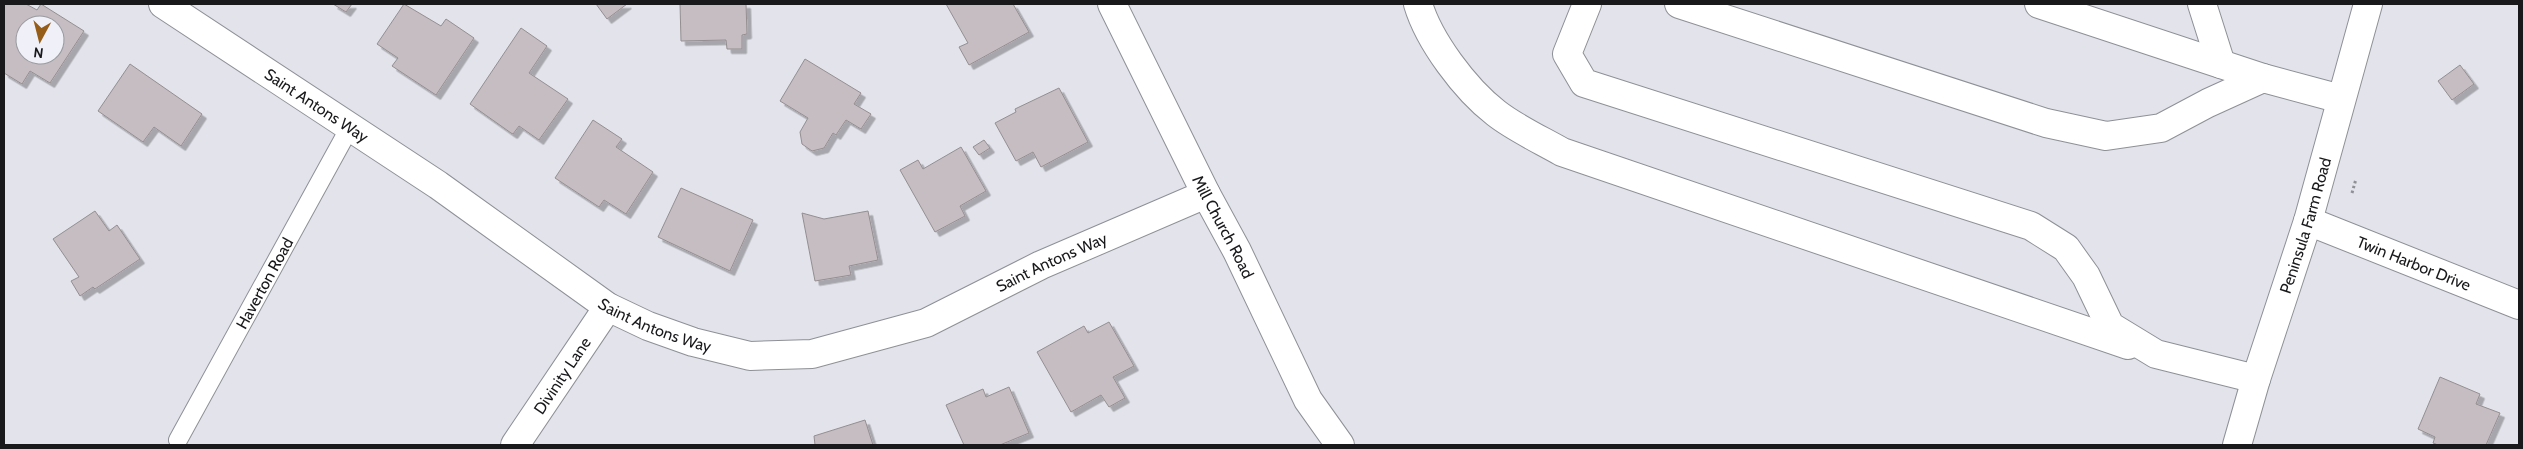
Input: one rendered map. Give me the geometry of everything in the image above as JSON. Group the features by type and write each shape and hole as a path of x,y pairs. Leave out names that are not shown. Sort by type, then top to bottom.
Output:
{"street":[{"name":"Saint Antons Way","path":"163,4 438,185 608,307 648,326 694,342 750,356 812,354 926,323 1040,265 1206,194"},
{"name":"Mill Church Road","path":"1112,4 1206,194 1237,251 1308,400 1340,445"},
{"path":"1418,4 1423,23 1454,69 1496,113 1562,152 2156,354 2256,379"},
{"path":"1587,4 1567,54 1584,83 2031,226 2066,248 2086,276 2110,326 2156,354"},
{"path":"1679,4 2046,123 2106,136 2161,128 2208,103 2263,78"},
{"path":"2040,4 2263,78 2342,100"},
{"path":"2202,4 2221,64"},
{"name":"Peninsula Farm Road","path":"2237,445 2256,379 2308,221 2368,4"},
{"name":"Twin Harbor Drive","path":"2308,221 2519,305"},
{"name":"Divinity Lane","path":"515,445 608,307"}],"lane":[{"name":"Haverton Road","path":"178,440 350,127"}],"building":[{"path":"4,4 26,4 37,10 41,4 59,15 15,15 15,65 62,65 50,83 30,71 22,84 4,73"},
{"path":"333,4 352,4 346,12"},
{"path":"404,4 441,26 446,19 474,38 436,95 392,66 398,58 377,44"},
{"path":"596,4 627,4 607,19"},
{"path":"680,4 746,4 747,34 742,35 742,49 727,49 726,40 681,41"},
{"path":"946,4 1013,4 1029,32 969,65 959,47 968,43"},
{"path":"65,19 84,31 65,60"},
{"path":"521,28 547,46 529,73 568,99 539,140 519,126 513,134 511,133 470,104"},
{"path":"805,59 861,93 854,104 871,114 861,129 846,120 836,135 833,133 824,148 812,151 802,144 800,132 808,118 780,101"},
{"path":"130,64 202,114 181,146 154,127 143,142 98,111"},
{"path":"2460,65 2474,84 2452,100 2438,81"},
{"path":"1059,88 1088,142 1041,167 1033,152 1016,161 995,123 1016,112 1015,109"},
{"path":"593,120 622,139 616,147 653,172 626,214 604,200 599,207 555,178"},
{"path":"984,140 990,148 979,155 973,147"},
{"path":"961,147 986,191 960,206 965,216 935,232 900,170 918,160 923,169"},
{"path":"681,188 753,220 730,271 658,237"},
{"path":"95,211 109,231 117,225 140,259 95,289 93,287 80,296 71,281 79,277 53,239"},
{"path":"868,211 878,260 849,266 851,275 815,281 802,213 824,219"},
{"path":"1109,322 1134,366 1113,377 1125,398 1109,407 1101,395 1071,412 1037,352 1084,326 1088,333"},
{"path":"2440,377 2480,394 2476,404 2500,413 2486,445 2438,445 2433,443 2435,437 2418,429"},
{"path":"1009,387 1029,433 1000,445 964,445 946,405 983,389 986,397"},
{"path":"865,420 873,445 815,445 814,436"}]}
